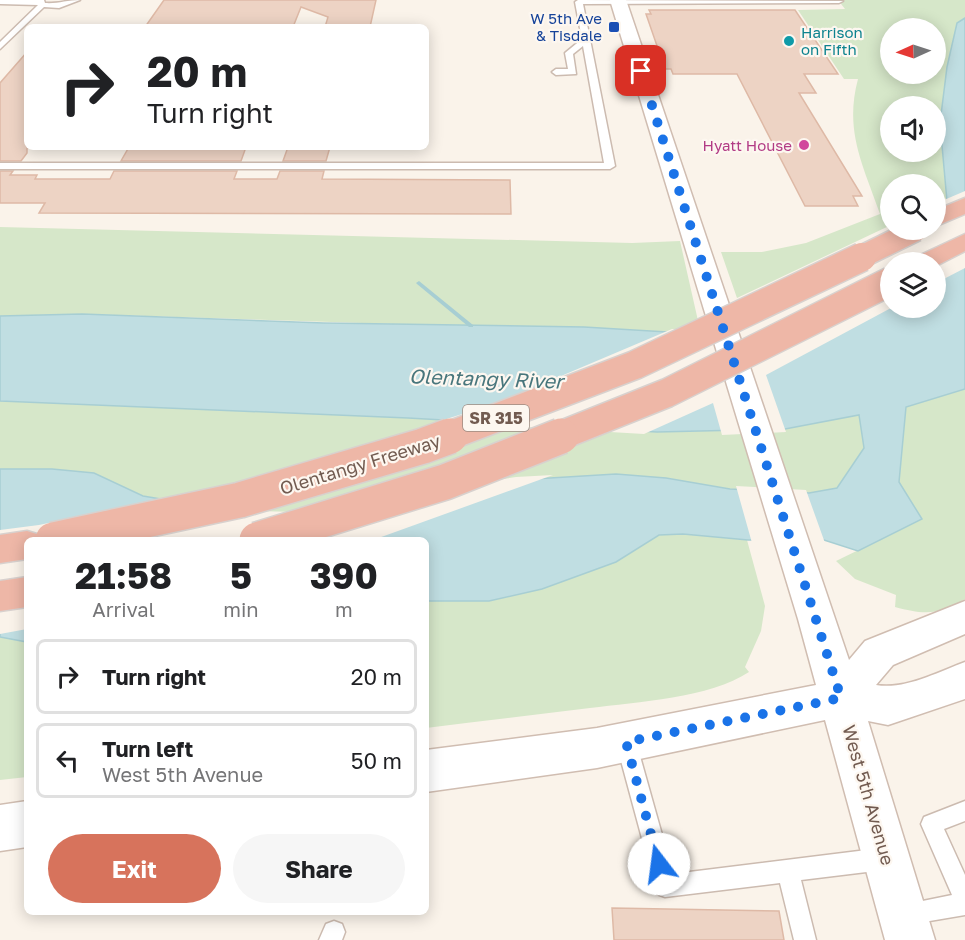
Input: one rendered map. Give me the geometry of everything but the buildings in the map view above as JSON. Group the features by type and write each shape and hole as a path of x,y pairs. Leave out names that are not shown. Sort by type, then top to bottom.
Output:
{"highway":[{"path":"946,214 965,205"},
{"name":"Olentangy Freeway","path":"67,537 240,500 423,447 634,365 896,240"},
{"path":"945,252 965,242"},
{"name":"SR 315","path":"267,537 445,483 667,393 880,286"},
{"path":"0,549 24,545"},
{"path":"0,596 24,592"}],"main road":[{"name":"West 5th Avenue","path":"618,1 800,565 841,698 906,927"},
{"path":"841,698 879,653 965,617"},
{"path":"429,771 626,742 841,698 888,706 940,691 965,680"},
{"path":"0,828 24,824"}],"lane":[{"path":"0,2 40,2 59,6 76,0"},
{"path":"0,166 610,166 586,40 575,1 839,1"},
{"path":"698,1 702,10"},
{"path":"767,1 773,10"},
{"path":"0,47 40,2"},
{"path":"556,72 573,72 568,53 586,40"},
{"path":"626,742 665,886 887,858"},
{"path":"906,927 965,902 930,824 964,812"},
{"path":"788,871 805,940"}],"green space":[{"path":"838,0 965,0 965,18 957,23 945,96 880,96 880,162 944,162 945,174 880,174 880,214 857,148 854,132 854,98 858,79 844,79 798,10 845,9"},
{"path":"880,214 880,230 737,298 721,252 762,252 806,243"},
{"path":"0,227 632,243 680,241 701,334 82,314 0,316"},
{"path":"965,389 965,599 948,608 932,612 895,607 896,595 855,579 836,561 922,519 899,482 906,407"},
{"path":"0,401 408,418 657,432 785,429 859,415 864,448 837,488 809,493 730,489 666,478 299,515 250,514 143,496 94,473 52,469 0,469"},
{"path":"683,534 747,540 765,606 761,631 745,667 749,672 714,688 672,698 429,728 429,601 489,601 541,589 616,562 659,535"},
{"path":"0,637 24,641 24,777 0,780"}],"water":[{"name":"Olentangy River","path":"965,18 965,389 906,407 899,482 922,519 858,551 824,540 748,540 683,534 659,535 616,562 542,589 489,601 429,601 429,537 24,537 24,641 0,637 0,469 52,469 94,473 143,496 250,514 299,515 517,480 616,474 666,478 730,489 809,493 837,488 864,448 859,415 785,429 657,432 408,418 0,401 0,316 82,314 324,323 584,327 701,334 761,330 880,310 880,318 946,318 945,252 951,246 943,162 946,162 946,96 943,96 957,23"}],"pier":[{"path":"965,191 965,268 946,278 946,252 940,252 948,245 946,199"},
{"path":"880,286 880,314 766,375 786,432 722,435 713,403 644,434 437,422 500,402 672,329 701,331 761,327 833,308"},
{"path":"553,475 381,537 24,537 24,630 0,634 0,530 39,525 169,497 250,511 299,512 516,477"},
{"path":"736,486 806,490 825,543 752,543"}],"waterway":[{"path":"419,283 471,326"}],"place":[{"name":"W 5th Ave & Tisdale","path":"614,27"},
{"name":"Harrison on Fifth","path":"789,41"},
{"name":"Hyatt House","path":"804,145"}],"route":[{"path":"641,71 841,698 626,742 659,864"}]}
